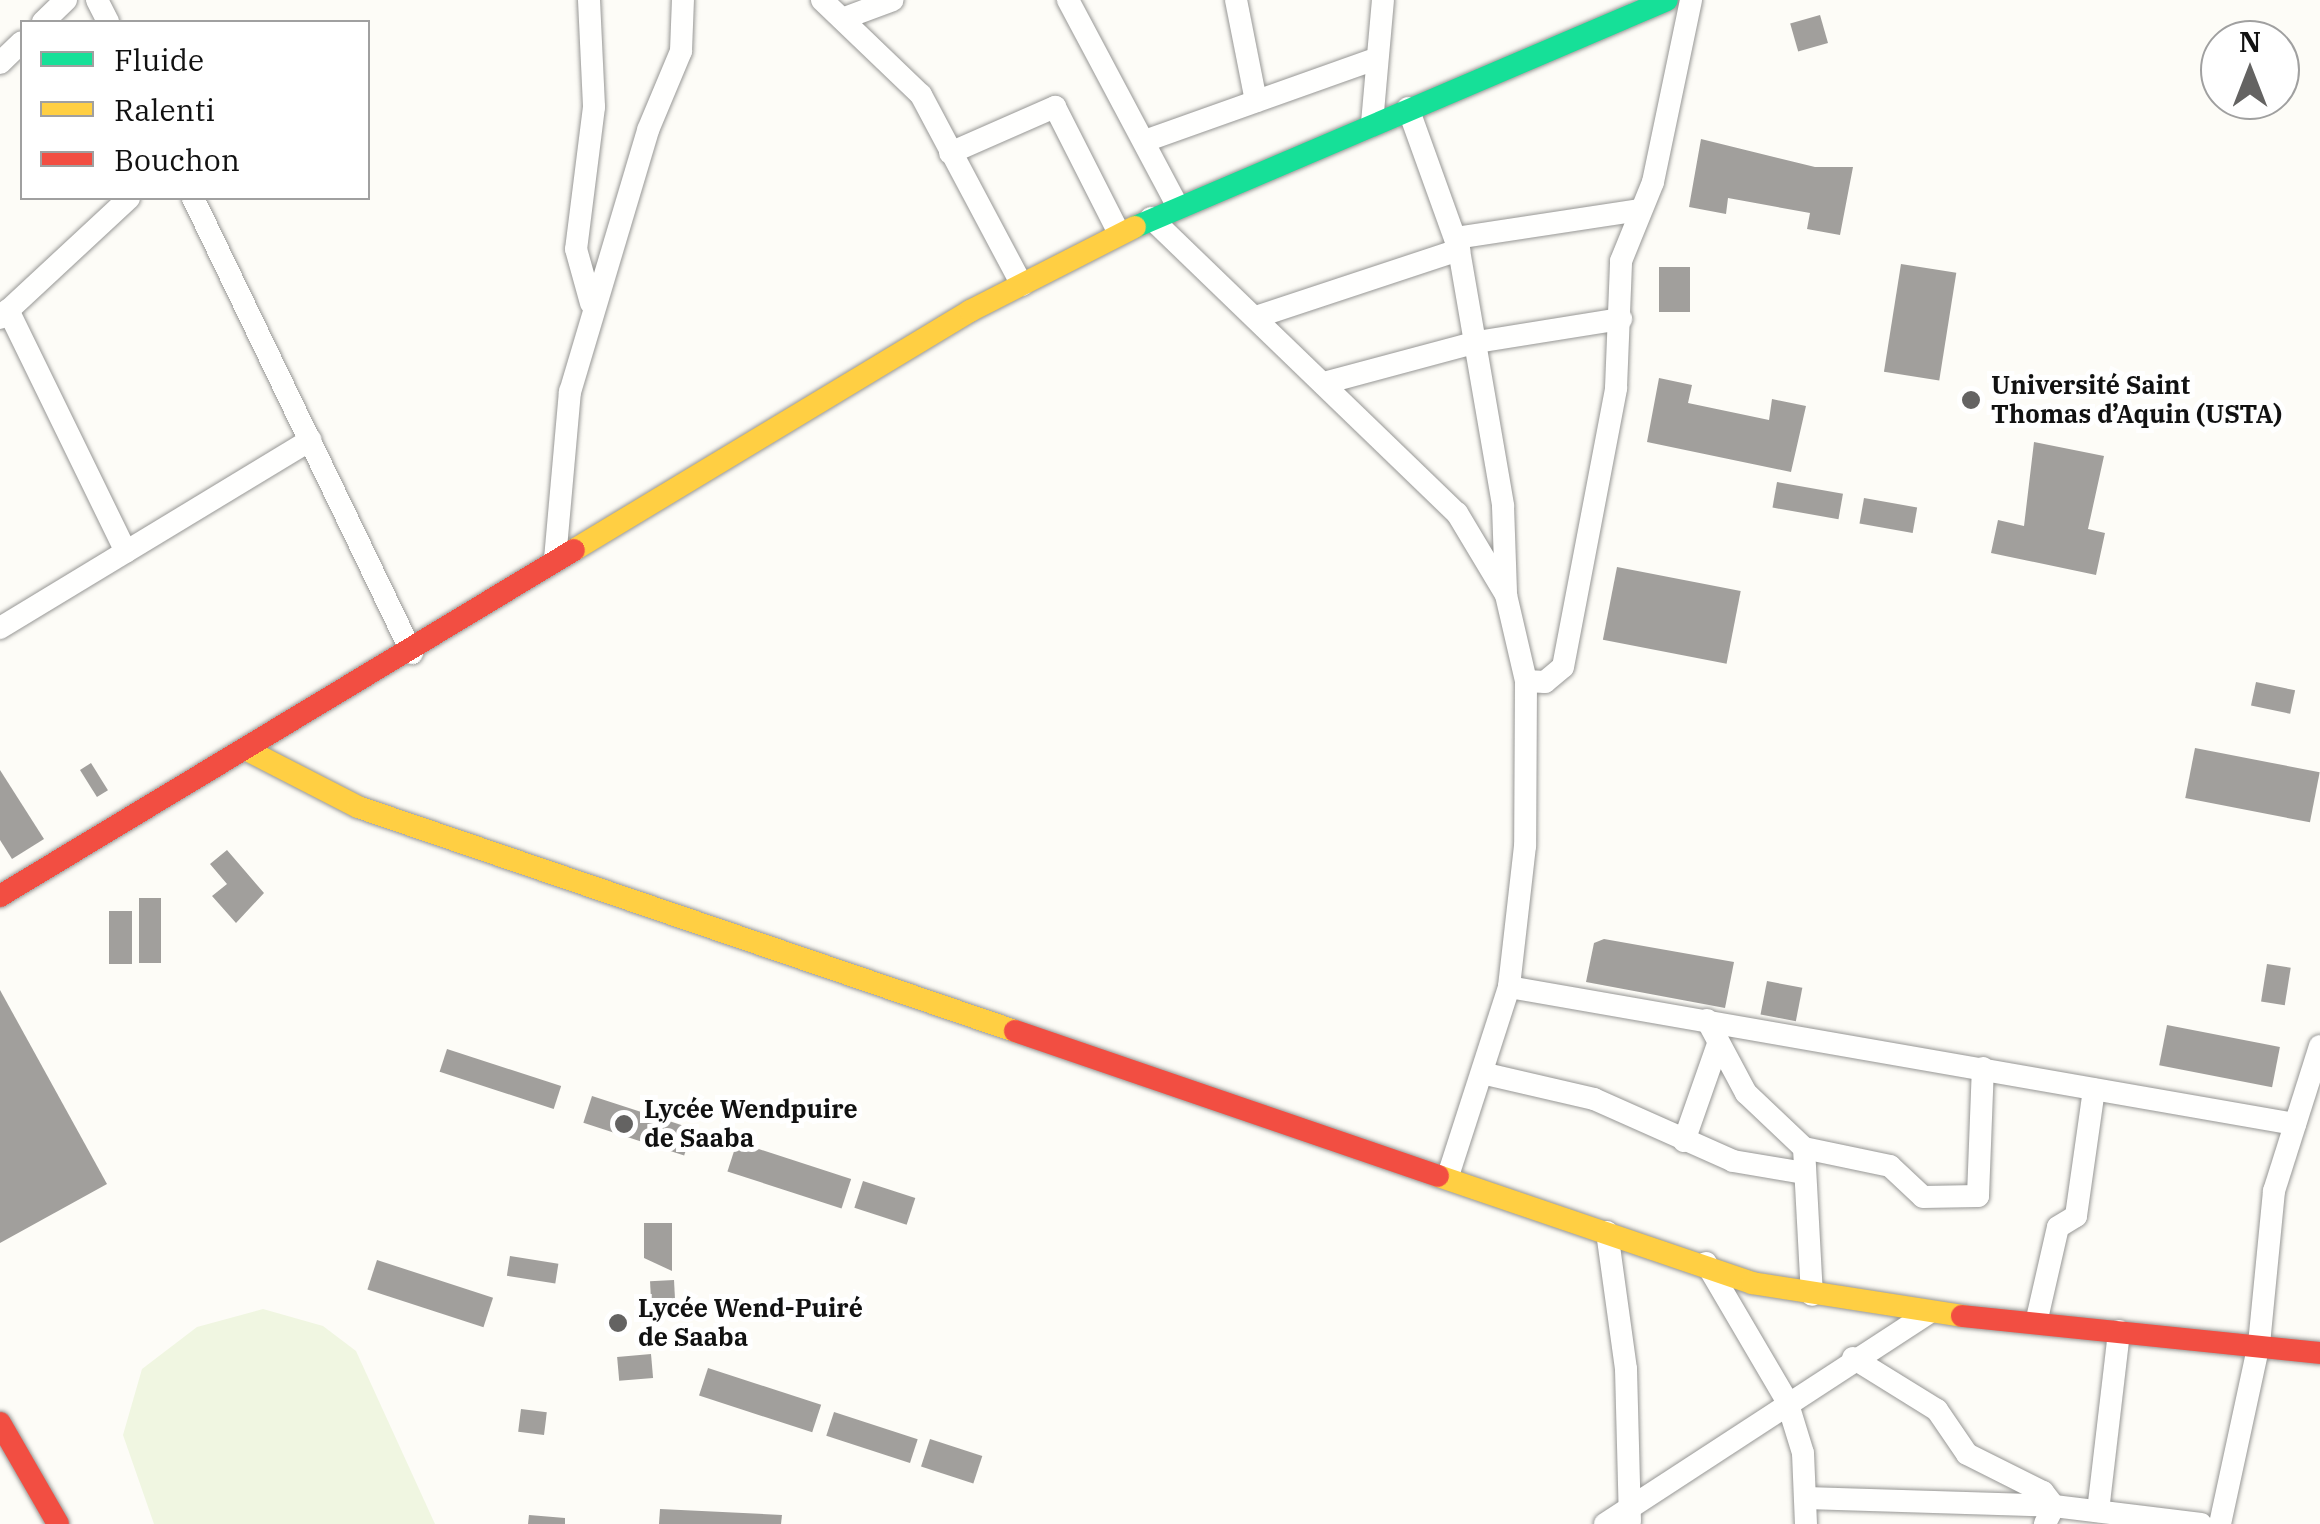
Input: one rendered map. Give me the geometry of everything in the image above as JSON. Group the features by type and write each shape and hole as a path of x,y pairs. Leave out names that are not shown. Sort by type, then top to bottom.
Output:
{"street":[{"path":"44,20 66,0"},
{"path":"589,0 594,107 576,250 592,303"},
{"path":"555,559 570,392 592,303 681,51 682,0"},
{"path":"822,0 921,94 1022,285"},
{"path":"842,18 893,0"},
{"path":"1068,0 1177,205"},
{"path":"1236,0 1256,101"},
{"path":"1145,141 1370,61 1384,43 1382,0"},
{"path":"0,896 251,752 555,559 1119,232 1667,0"},
{"path":"1526,681 1545,682 1564,667 1606,457 1620,319 1621,261 1638,210 1654,182 1691,0"},
{"path":"0,63 20,44"},
{"path":"1370,61 1381,88 1372,123"},
{"path":"950,153 1056,107 1119,232"},
{"path":"1408,108 1457,245 1477,342 1506,595 1526,681 1525,846 1509,987 1486,1074 1448,1176"},
{"path":"126,552 4,314 127,200"},
{"path":"194,200 412,653"},
{"path":"1256,318 1457,245 1638,210"},
{"path":"1151,218 1328,382 1458,513 1506,595"},
{"path":"1328,382 1477,342 1620,319"},
{"path":"0,628 311,440"},
{"path":"251,752 358,807 1608,1232 1812,1295 1929,1313 2320,1353"},
{"path":"1509,987 2295,1124"},
{"path":"1708,1020 1753,1102 1804,1148 1890,1166 1923,1197 1978,1196 1983,1068"},
{"path":"1684,1141 1718,1044"},
{"path":"2220,1524 2259,1344 2274,1191 2295,1124 2314,1083 2320,1046"},
{"path":"1486,1074 1594,1099 1733,1161 1806,1173"},
{"path":"2036,1323 2052,1241 2076,1216 2094,1090"},
{"path":"1804,1148 1812,1295"},
{"path":"1608,1232 1626,1369 1630,1516"},
{"path":"1706,1263 1787,1401 1806,1498 1806,1524"},
{"path":"1605,1524 1630,1516 1787,1401 1929,1313"},
{"path":"2098,1511 2119,1331"},
{"path":"1853,1358 1937,1410 1959,1448 2038,1488 2050,1515"},
{"path":"0,1423 57,1524"},
{"path":"0,1439 57,1524"},
{"path":"1806,1498 2050,1515 2098,1511 2202,1524"}],"green space":[{"path":"263,1309 323,1326 356,1351 435,1524 154,1524 123,1435 142,1369 197,1327"}],"building":[{"path":"1820,15 1828,43 1798,51 1790,24"},
{"path":"1701,139 1815,167 1853,167 1840,235 1807,229 1810,213 1728,198 1726,214 1689,207"},
{"path":"1901,264 1956,273 1939,380 1884,372"},
{"path":"1659,267 1690,267 1690,312 1659,312"},
{"path":"1659,378 1692,385 1688,403 1769,420 1772,399 1806,406 1791,472 1647,442"},
{"path":"2034,442 2104,456 2088,529 2105,533 2096,575 1991,553 1998,520 2024,526"},
{"path":"1777,482 1843,494 1838,519 1772,508"},
{"path":"1864,498 1917,507 1913,533 1859,524"},
{"path":"1617,567 1741,591 1727,664 1603,640"},
{"path":"2256,682 2295,690 2290,714 2251,705"},
{"path":"2195,748 2320,772 2310,822 2185,798"},
{"path":"91,763 108,790 97,797 80,770"},
{"path":"0,770 44,839 12,859 0,840"},
{"path":"227,850 264,893 236,923 212,896 227,884 210,864"},
{"path":"139,898 161,898 161,963 139,963"},
{"path":"109,911 132,911 132,964 109,964"},
{"path":"1604,939 1734,962 1725,1008 1586,982 1594,943"},
{"path":"2267,964 2291,968 2285,1005 2261,1002"},
{"path":"1767,981 1802,988 1796,1021 1761,1014"},
{"path":"0,990 107,1184 0,1243"},
{"path":"2167,1025 2280,1047 2272,1087 2159,1065"},
{"path":"447,1049 561,1086 554,1109 440,1072"},
{"path":"592,1096 693,1129 684,1155 583,1123"},
{"path":"737,1142 851,1179 842,1209 727,1171"},
{"path":"863,1181 915,1198 907,1225 854,1208"},
{"path":"644,1223 672,1223 672,1271 644,1258"},
{"path":"510,1256 558,1264 555,1283 507,1276"},
{"path":"377,1260 493,1298 483,1327 367,1289"},
{"path":"674,1280 676,1315 652,1316 650,1281"},
{"path":"651,1354 653,1378 619,1381 617,1357"},
{"path":"708,1368 821,1405 812,1432 699,1396"},
{"path":"521,1409 547,1412 544,1435 518,1432"},
{"path":"834,1412 918,1439 910,1463 826,1436"},
{"path":"930,1439 982,1456 973,1484 921,1467"},
{"path":"660,1509 782,1515 781,1524 659,1524"},
{"path":"529,1515 565,1518 565,1524 528,1524"}],"traffic: fast":[{"path":"1135,227 1667,0"}],"traffic: slow":[{"path":"574,550 970,311 1135,227"},
{"path":"251,752 358,807 1015,1031"},
{"path":"1438,1176 1752,1283 1962,1316"}],"traffic: jam":[{"path":"0,896 574,550"},
{"path":"1015,1031 1438,1176"},
{"path":"1962,1316 2320,1353"},
{"path":"0,1423 58,1524"}],"place":[{"name":"Université Saint Thomas d’Aquin (USTA)","path":"1971,400"},
{"name":"Lycée Wendpuire de Saaba","path":"624,1124"},
{"name":"Lycée Wend-Puiré de Saaba","path":"618,1323"}]}
